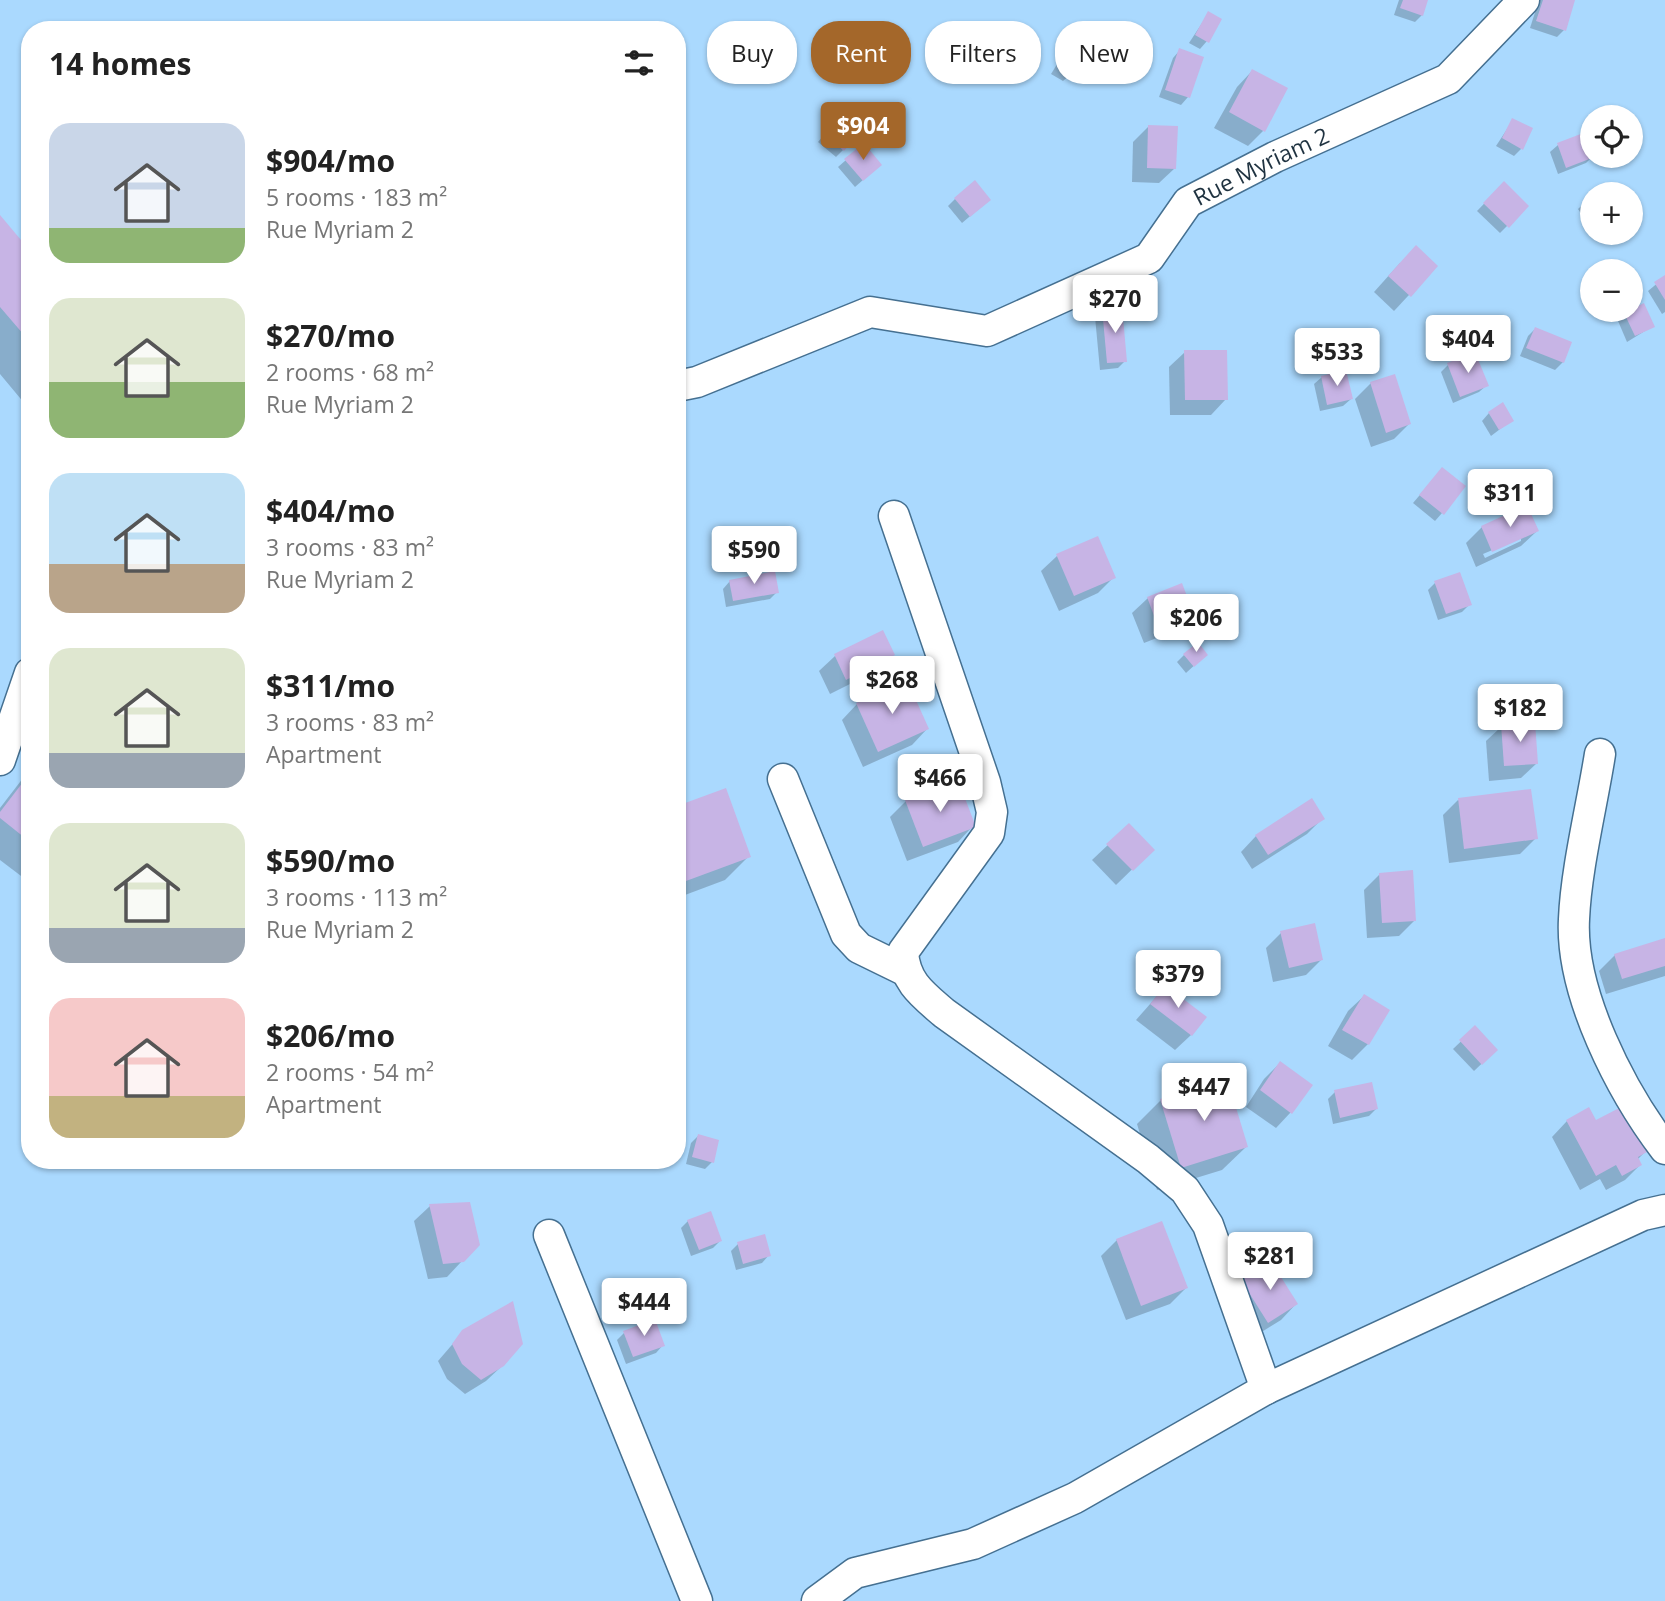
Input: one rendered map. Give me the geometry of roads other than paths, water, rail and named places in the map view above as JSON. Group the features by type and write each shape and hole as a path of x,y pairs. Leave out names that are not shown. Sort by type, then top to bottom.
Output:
{"street":[{"name":"Rue Myriam 2","path":"686,384 870,312 987,331 1136,263 1149,257 1188,202 1275,158 1448,79 1524,0"},
{"path":"894,516 985,782 992,812 989,833 902,952 904,970 915,989 944,1013 1148,1159 1185,1190 1208,1225 1266,1389"},
{"path":"0,760 21,699"},
{"path":"1600,754 1574,917 1574,955 1582,992 1596,1028 1650,1129 1665,1149"},
{"path":"783,779 846,934 859,948 904,970"},
{"path":"817,1601 855,1573 973,1544 1075,1498 1266,1389 1643,1215 1665,1210"},
{"path":"549,1235 697,1601"}]}
